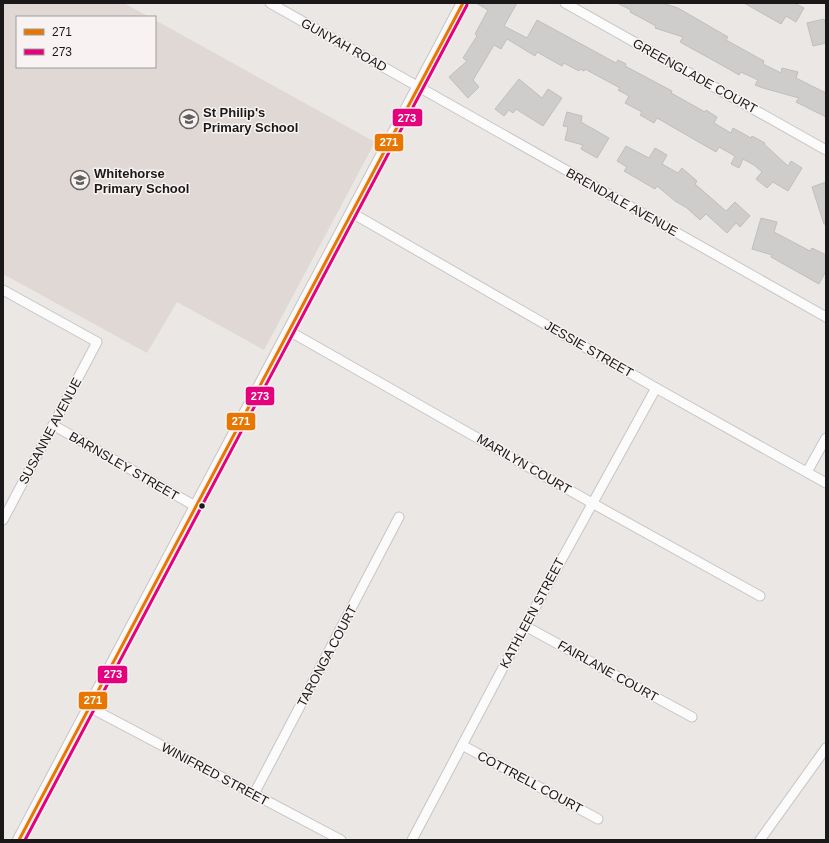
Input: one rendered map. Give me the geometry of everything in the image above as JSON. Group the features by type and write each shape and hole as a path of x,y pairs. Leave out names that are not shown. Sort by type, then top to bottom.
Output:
{"street":[{"name":"GUNYAH ROAD","path":"270,3 419,87"},
{"path":"20,840 195,506 464,3"},
{"name":"GREENGLADE COURT","path":"565,3 826,150"},
{"name":"BRENDALE AVENUE","path":"419,87 826,317"},
{"name":"JESSIE STREET","path":"352,213 656,388 826,483"},
{"name":"SUSANNE AVENUE","path":"3,290 97,342 54,426 3,520"},
{"name":"MARILYN COURT","path":"289,331 592,503 760,596"},
{"name":"KATHLEEN STREET","path":"412,840 525,626 656,388"},
{"name":"BARNSLEY STREET","path":"54,426 195,506"},
{"path":"807,472 826,438"},
{"name":"TARONGA COURT","path":"254,794 399,517"},
{"name":"FAIRLANE COURT","path":"525,626 692,717"},
{"name":"WINIFRED STREET","path":"89,707 341,840"},
{"name":"COTTRELL COURT","path":"462,745 598,819"},
{"path":"760,840 826,748"}],"shaded area":[{"path":"3,3 124,3 147,16 16,16 16,68 156,68 156,21 375,142 264,350 177,302 147,353 3,274"}],"building":[{"path":"476,3 517,3 504,26 527,38 537,20 616,63 618,60 626,64 625,66 672,91 671,93 705,112 706,110 717,117 714,123 731,133 733,128 751,138 752,136 765,143 764,144 788,166 791,161 802,168 788,191 773,182 767,188 756,179 762,172 754,165 743,159 739,168 731,164 735,156 719,147 716,152 657,118 654,123 640,115 642,112 625,103 629,96 618,90 620,88 585,69 584,71 580,69 579,71 564,63 562,66 537,52 535,56 507,39 501,49 494,45 473,80 479,87 468,98 449,77 467,61 463,58 477,36 475,34 488,10"},
{"path":"617,3 662,3 678,8 728,37 726,40 764,61 763,64 781,73 782,68 798,72 796,78 826,93 826,117 796,102 799,98 755,85 758,80 741,72 739,75 680,42 683,37 655,28 656,26"},
{"path":"744,3 794,3 804,8 796,22 786,16 781,24"},
{"path":"824,19 826,26 826,43 813,46 807,23"},
{"path":"519,79 542,98 548,89 562,98 543,126 516,109 513,113 509,110 504,116 495,109"},
{"path":"567,112 582,116 581,122 609,138 597,158 581,149 583,145 565,140 568,127 563,126"},
{"path":"626,146 649,158 655,148 667,155 662,164 678,173 682,168 697,181 695,184 726,211 735,202 750,216 740,227 736,223 727,233 706,214 700,220 687,208 675,201 657,186 655,189 624,171 627,167 617,161"},
{"path":"826,182 826,224 824,224 812,187"},
{"path":"761,218 777,222 774,232 810,251 812,248 826,255 826,271 819,284 771,257 772,255 752,249"}],"transit line":[{"name":"271","path":"19,840 463,3"},
{"name":"273","path":"25,840 467,5"}],"place":[{"name":"St Philip's Primary School","path":"189,119"},
{"name":"Whitehorse Primary School","path":"80,180"}]}
